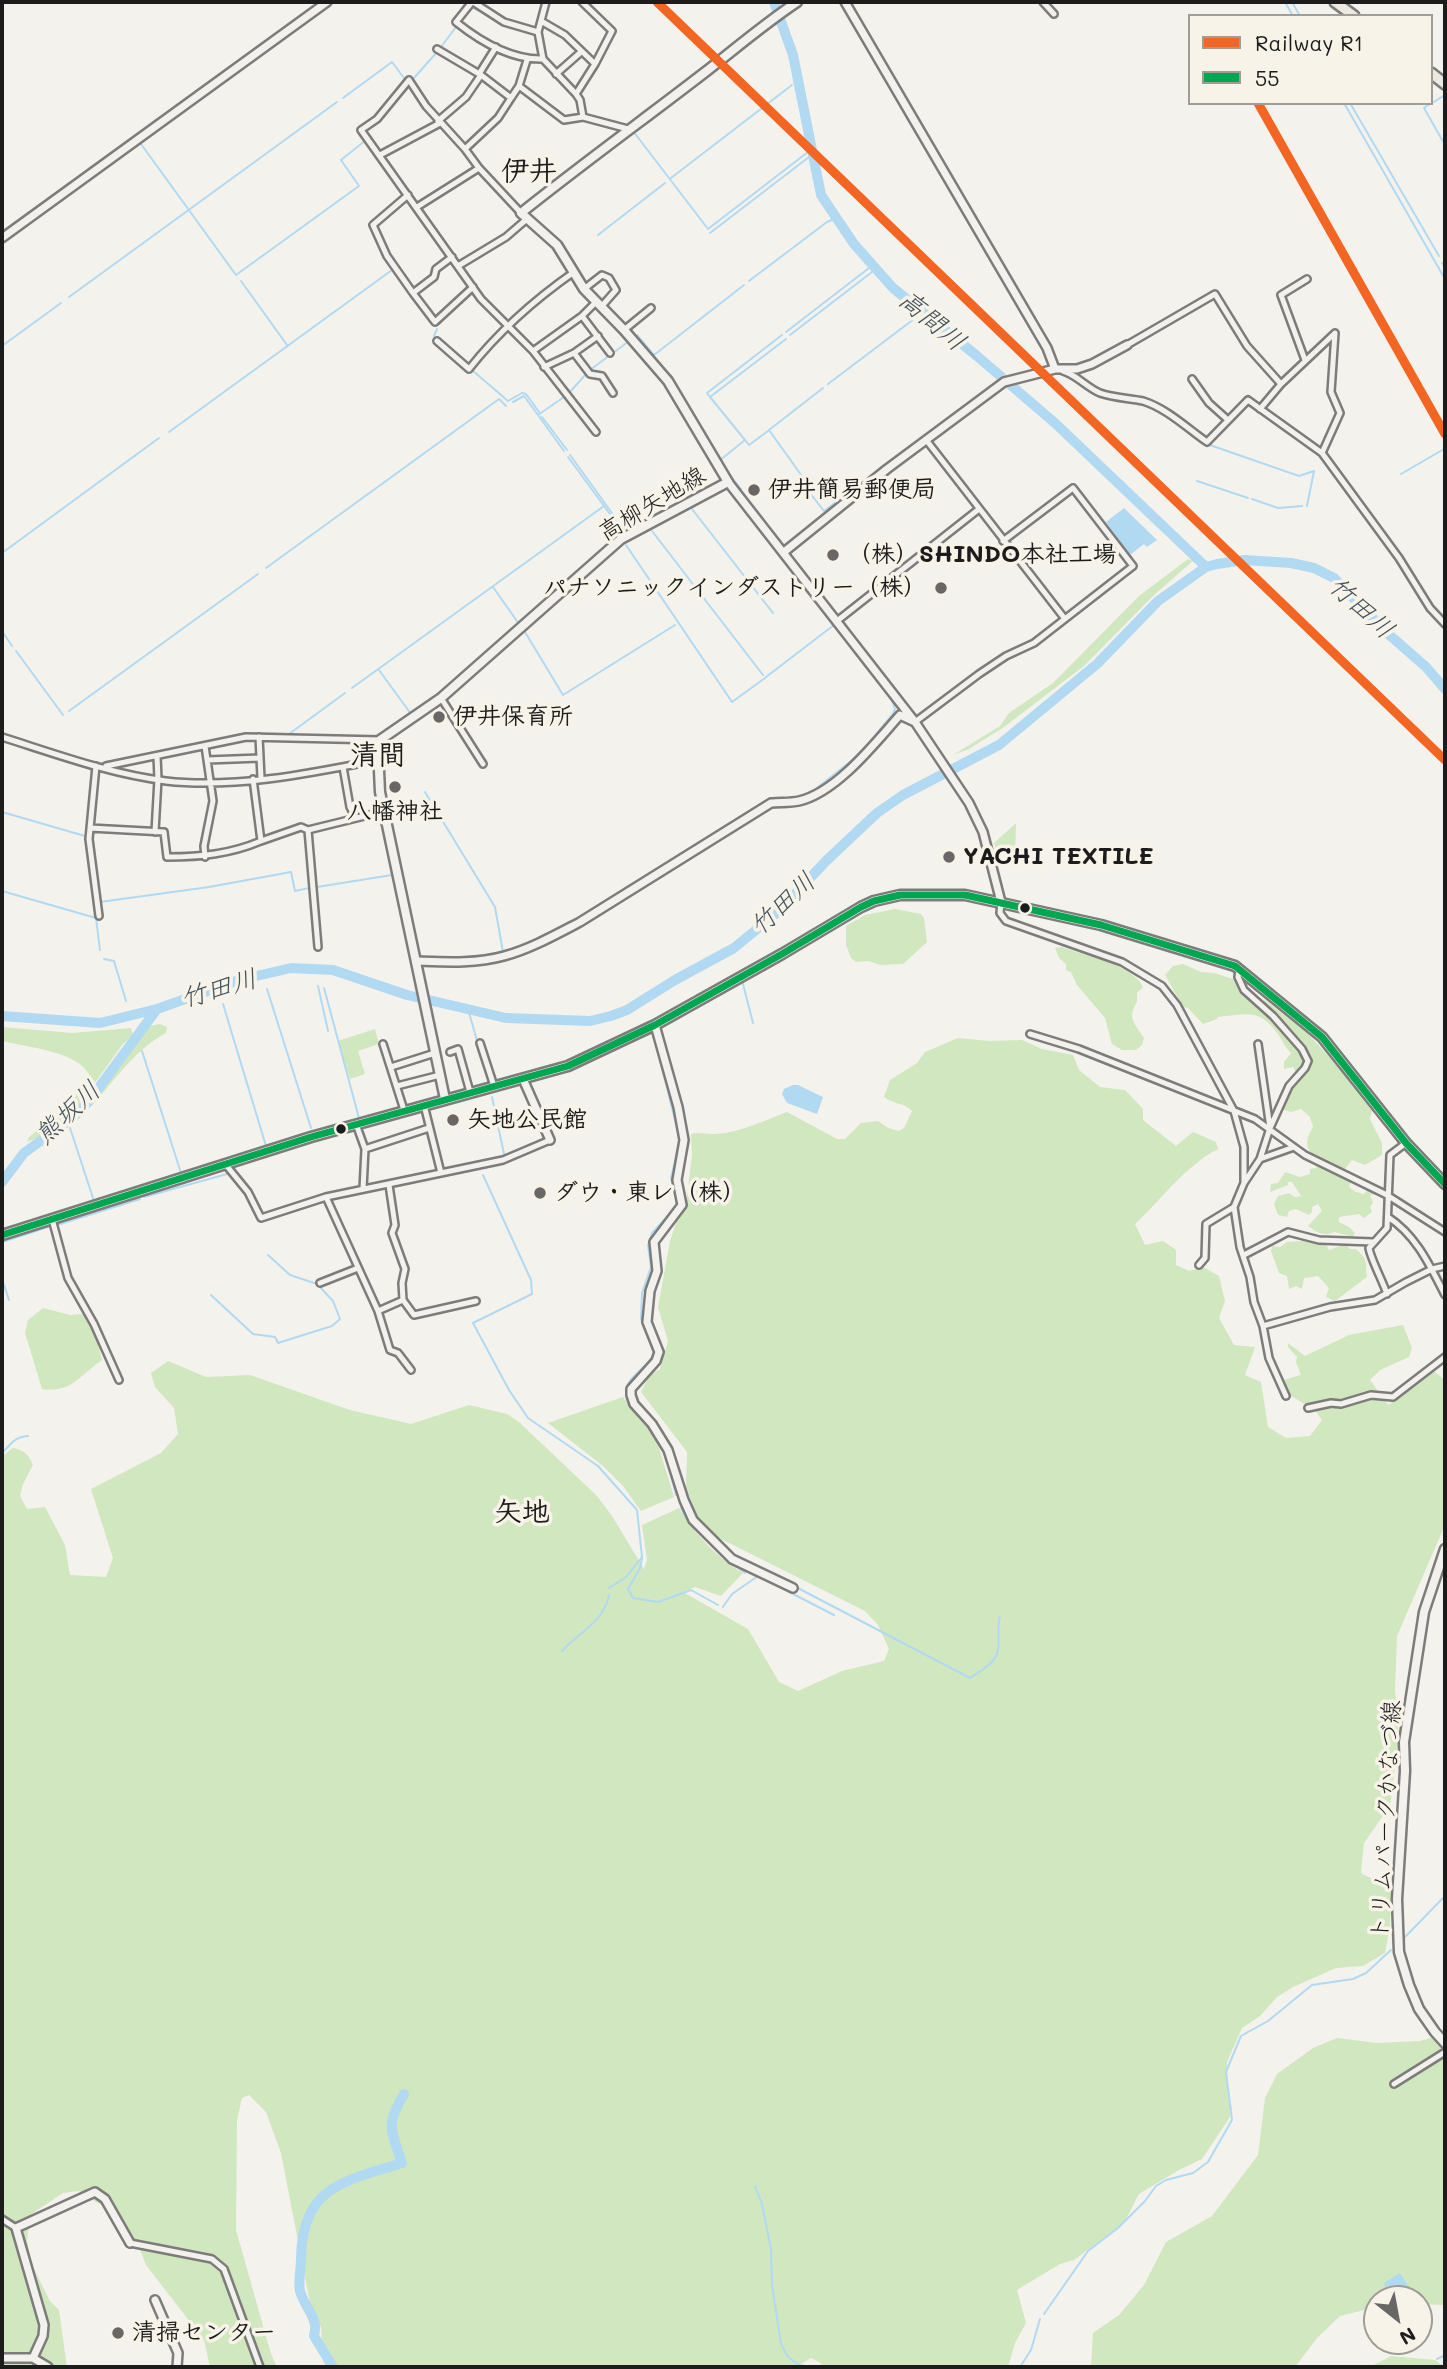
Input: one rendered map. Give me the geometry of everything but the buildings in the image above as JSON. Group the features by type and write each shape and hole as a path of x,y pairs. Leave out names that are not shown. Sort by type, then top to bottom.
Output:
{"main road":[{"path":"524,216 628,129 705,72 764,23 797,2"},
{"path":"1335,2 1351,14"},
{"name":"高柳矢地線","path":"380,740 441,698 621,539 728,482 668,381 584,289 556,245 524,216"},
{"path":"380,740 380,792 445,1099"},
{"path":"2,1235 356,1124 568,1066 655,1025 874,901 900,895 965,895 1001,902 1101,925 1240,969 1322,1037 1406,1143 1445,1184"},
{"name":"トリムパークかなづ線","path":"1445,1549 1424,1612 1404,1742 1405,1771 1397,1899 1399,1952 1409,1985 1419,2009 1445,2043"}],"street":[{"path":"2,238 327,2"},
{"path":"538,32 504,22 472,2 456,22 480,41 527,60 543,59"},
{"path":"546,2 538,32 543,59 576,94 583,117"},
{"path":"576,94 612,31 582,2"},
{"path":"845,2 1047,348 1055,369"},
{"path":"1043,2 1054,14"},
{"path":"541,21 565,35 595,64"},
{"path":"380,155 439,122 466,97 496,47"},
{"path":"437,49 480,74 511,98"},
{"path":"556,74 581,52"},
{"path":"465,149 498,118 519,86 527,60"},
{"path":"458,266 506,237 524,216 439,122 409,80 377,119 361,130 481,299 533,351 596,432"},
{"path":"519,86 564,120 583,117 628,129"},
{"path":"417,207 479,168"},
{"path":"408,195 373,225 387,256 413,293 435,321 473,287"},
{"path":"413,293 434,277 436,269 452,257"},
{"path":"437,341 469,369 489,343 540,296 574,272"},
{"path":"533,351 616,290 609,278 602,275 584,289"},
{"path":"1305,360 1281,295 1307,279"},
{"path":"784,552 887,469 1000,385 1020,376 1084,367 1128,345 1215,294 1247,346 1281,384"},
{"path":"624,330 651,308"},
{"path":"582,316 611,353"},
{"path":"1260,409 1281,384 1335,332 1331,392 1340,412 1322,453"},
{"path":"544,367 574,353 598,337"},
{"path":"574,353 590,374 602,376 613,393"},
{"path":"1055,369 1073,374 1082,384 1102,394 1142,401 1161,409 1207,442 1245,401 1260,409 1322,453 1399,558 1430,608 1445,624"},
{"path":"1192,379 1209,403 1227,420"},
{"path":"927,441 1065,619"},
{"path":"728,482 915,722 969,803 982,832 1001,902 1000,913 1014,925 1122,962 1146,974 1162,986 1177,1005 1234,1111 1244,1147 1244,1183"},
{"path":"915,722 1006,656 1034,643 1133,566 1073,488 1003,541"},
{"path":"837,621 979,509"},
{"path":"441,698 483,764"},
{"path":"416,965 501,957 552,936 580,922 771,803 798,802 812,796 862,758 900,715 915,722"},
{"path":"2,737 100,766 158,779 210,782 253,779 378,760"},
{"path":"100,766 246,737 380,740"},
{"path":"259,737 261,778"},
{"path":"205,746 212,801 204,846 205,857"},
{"path":"155,832 157,756"},
{"path":"207,760 260,758"},
{"path":"99,916 89,839 100,766"},
{"path":"343,767 350,807 356,818"},
{"path":"253,779 261,841"},
{"path":"90,828 164,832 167,857 205,857 238,850 301,827 308,830 385,811"},
{"path":"308,830 318,947"},
{"path":"1240,969 1238,977 1244,990 1280,1024 1302,1049 1308,1061 1289,1086 1270,1128 1260,1159 1244,1183 1234,1207 1240,1247 1263,1326 1269,1358 1286,1396"},
{"path":"655,1025 678,1107 684,1140 677,1180 682,1205 654,1242 657,1271 650,1291 647,1322 659,1352 656,1361 631,1388 631,1395 634,1404 652,1424 668,1450 693,1520 732,1559 793,1588"},
{"path":"1030,1034 1079,1049 1255,1119 1305,1155 1387,1195 1445,1232"},
{"path":"480,1043 494,1086"},
{"path":"383,1044 404,1110"},
{"path":"1258,1044 1270,1128"},
{"path":"450,1052 458,1049 470,1093"},
{"path":"390,1067 435,1053"},
{"path":"397,1086 440,1075"},
{"path":"226,1165 247,1192 261,1218 326,1197 503,1160 550,1140 523,1079"},
{"path":"424,1105 441,1173"},
{"path":"356,1124 365,1149 363,1189"},
{"path":"365,1149 429,1128"},
{"path":"1387,1294 1369,1248 1387,1228 1390,1155 1406,1143"},
{"path":"1260,1159 1294,1147"},
{"path":"389,1185 395,1225 392,1233 405,1269 403,1300 414,1315 476,1301"},
{"path":"326,1197 378,1311 390,1350 398,1353 411,1370"},
{"path":"1199,1265 1205,1258 1206,1224 1234,1207"},
{"path":"1388,1217 1410,1235 1445,1295"},
{"path":"52,1219 68,1278 94,1324 119,1380"},
{"path":"1244,1255 1288,1232 1319,1240 1373,1242"},
{"path":"1263,1326 1329,1307 1376,1300 1432,1269 1445,1266"},
{"path":"320,1283 358,1268"},
{"path":"378,1311 403,1300"},
{"path":"1308,1408 1331,1403 1341,1404 1371,1395 1393,1396 1445,1357"},
{"path":"1394,2084 1445,2052"},
{"path":"16,2228 95,2192 105,2199 130,2243 212,2259 224,2269 260,2367"},
{"path":"2,2219 16,2228 44,2325 43,2336 33,2358"},
{"path":"155,2300 178,2353 177,2367"},
{"path":"2,2358 33,2358 48,2367"}],"green space":[{"path":"1188,559 1193,561 1154,595 1084,666 1004,727 969,749 953,755 1000,726 1009,713 1053,683 1139,596"},
{"path":"1016,823 1015,855 998,854 994,843"},
{"path":"895,909 921,914 927,942 903,964 881,965 868,961 856,962 851,958 846,945 846,926 865,915"},
{"path":"1062,947 1119,967 1129,972 1143,987 1137,993 1132,1014 1135,1025 1144,1038 1142,1045 1136,1050 1122,1050 1112,1044 1105,1018 1077,985 1071,972 1066,970 1066,964 1059,958 1055,948"},
{"path":"1183,964 1201,972 1236,980 1260,1003 1265,1000 1307,1033 1338,1066 1372,1111 1370,1119 1382,1143 1382,1155 1365,1165 1352,1160 1345,1169 1314,1155 1307,1144 1313,1127 1310,1117 1301,1109 1291,1112 1281,1109 1298,1077 1293,1067 1284,1069 1284,1062 1291,1053 1278,1034 1265,1020 1252,1015 1218,1017 1203,1024 1188,1008 1183,1007 1165,975 1173,966"},
{"path":"160,1024 167,1027 166,1033 138,1053 74,1124 70,1125 98,1094 149,1026"},
{"path":"2,1027 72,1033 131,1028 133,1035 122,1045 79,1105 39,1137 27,1142 29,1137 73,1099 89,1074 83,1066 62,1055 2,1041"},
{"path":"375,1029 379,1044 358,1051 365,1074 350,1079 338,1041"},
{"path":"958,1038 1022,1040 1042,1049 1073,1055 1079,1070 1100,1087 1125,1090 1143,1109 1143,1120 1176,1146 1193,1132 1216,1142 1218,1149 1195,1164 1135,1224 1145,1245 1163,1241 1176,1250 1176,1265 1189,1271 1203,1267 1219,1276 1225,1301 1219,1318 1234,1345 1255,1347 1245,1375 1261,1382 1268,1427 1286,1438 1310,1436 1322,1420 1315,1410 1291,1396 1280,1381 1301,1375 1297,1357 1288,1347 1288,1343 1305,1356 1349,1335 1403,1325 1412,1348 1409,1357 1380,1370 1370,1380 1388,1405 1404,1394 1416,1373 1431,1369 1445,1380 1445,1525 1397,1636 1395,1690 1399,1737 1390,1806 1364,1843 1361,1871 1362,1874 1391,1887 1390,1926 1385,1953 1363,1966 1336,1968 1293,1987 1277,1997 1260,2016 1242,2028 1227,2062 1228,2099 1232,2107 1230,2117 1202,2159 1139,2194 1124,2223 1074,2260 1060,2264 1017,2290 1026,2323 1015,2343 1008,2367 824,2367 811,2358 796,2367 326,2367 323,2361 321,2327 312,2313 281,2153 266,2112 249,2095 242,2098 237,2120 236,2230 277,2367 210,2367 204,2340 146,2265 139,2247 107,2209 79,2191 63,2193 30,2215 27,2241 32,2265 50,2301 59,2310 67,2367 2,2367 2,1456 13,1448 23,1451 30,1458 33,1465 20,1496 27,1509 45,1507 65,1545 70,1575 106,1577 113,1558 91,1489 161,1453 178,1434 174,1408 155,1387 151,1373 168,1361 206,1377 250,1375 350,1410 411,1424 469,1405 507,1414 520,1423 597,1496 644,1569 647,1560 642,1525 679,1508 707,1545 743,1573 721,1596 695,1587 683,1592 748,1629 779,1682 798,1691 842,1671 884,1661 889,1649 878,1625 865,1611 711,1534 698,1520 686,1487 687,1452 641,1392 649,1376 660,1369 668,1341 658,1307 670,1241 686,1204 692,1155 691,1134 731,1132 787,1112 837,1139 845,1139 861,1123 878,1121 899,1131 904,1128 912,1111 884,1097 890,1080 917,1063 925,1052"},
{"path":"1319,1164 1351,1179 1349,1187 1356,1192 1364,1194 1367,1190 1377,1194 1370,1195 1372,1212 1364,1218 1359,1214 1339,1217 1339,1222 1355,1233 1353,1237 1334,1232 1320,1233 1308,1226 1322,1211 1318,1204 1312,1207 1309,1215 1296,1209 1289,1211 1287,1217 1278,1215 1274,1204 1278,1196 1289,1193 1295,1197 1301,1196 1292,1182 1270,1192 1271,1184 1278,1183 1285,1172 1300,1177 1310,1174 1310,1169"},
{"path":"1287,1242 1326,1244 1329,1250 1345,1244 1350,1249 1356,1249 1365,1259 1367,1277 1335,1301 1326,1297 1329,1288 1318,1276 1304,1278 1302,1289 1296,1286 1289,1289 1287,1276 1279,1273 1271,1251 1272,1246 1280,1247"},
{"path":"43,1308 70,1315 83,1314 97,1340 102,1360 75,1382 61,1389 42,1389 25,1333 28,1320"},
{"path":"623,1397 652,1433 674,1497 641,1511 623,1486 603,1466 548,1423"},
{"path":"1434,2037 1445,2048 1445,2305 1433,2305 1433,2285 1363,2285 1363,2310 1340,2316 1317,2338 1295,2367 1091,2367 1093,2333 1119,2315 1144,2285 1166,2242 1212,2216 1258,2155 1265,2098 1277,2074 1313,2048 1337,2038 1377,2043 1420,2041"},
{"path":"1391,2356 1435,2360 1445,2367 1370,2367"}],"water":[{"path":"1124,508 1157,540 1147,547 1144,544 1130,555 1106,522"},
{"path":"793,1085 823,1097 817,1114 787,1103 782,1094 784,1089"},
{"path":"1400,2273 1408,2285 1385,2285"}],"waterway":[{"name":"高間川","path":"774,2 793,55 821,195 854,244 893,288 1056,424 1206,567"},
{"path":"1285,2 1292,14"},
{"path":"1292,2 1299,14"},
{"path":"471,7 484,13"},
{"path":"441,47 456,27"},
{"path":"512,28 537,37"},
{"path":"538,46 539,56"},
{"path":"414,78 437,52"},
{"path":"343,98 392,62 404,78"},
{"path":"542,62 566,87"},
{"path":"1433,82 1445,91"},
{"path":"671,178 792,85"},
{"path":"377,122 408,86"},
{"path":"1433,102 1445,95"},
{"path":"576,99 579,110"},
{"path":"69,297 337,102"},
{"path":"1345,105 1445,279"},
{"path":"1351,105 1439,256"},
{"path":"1428,105 1424,108 1445,145"},
{"path":"633,131 708,229 808,152"},
{"path":"141,144 236,275 359,186 341,160 366,140"},
{"path":"710,233 809,157"},
{"path":"598,235 665,183"},
{"path":"749,281 836,218"},
{"path":"1445,261 1442,263 1445,268"},
{"path":"786,332 869,268"},
{"path":"169,432 392,270"},
{"path":"790,335 872,272"},
{"path":"241,281 287,345"},
{"path":"637,335 654,355 744,285"},
{"path":"417,294 423,302"},
{"path":"2,346 61,303"},
{"path":"828,384 918,316"},
{"path":"437,329 434,336 439,340"},
{"path":"709,396 707,393 782,335"},
{"path":"745,440 710,397 786,339"},
{"path":"613,353 629,341"},
{"path":"590,370 610,355"},
{"path":"472,370 508,401 522,393 526,394 539,412"},
{"path":"569,393 586,374"},
{"path":"804,479 769,430 823,388"},
{"path":"513,402 524,396 538,415 564,397"},
{"path":"266,568 499,399 506,406"},
{"path":"1136,402 1155,409 1176,422"},
{"path":"538,415 564,451"},
{"path":"542,417 567,450"},
{"path":"741,489 719,461 745,440 749,445 768,431"},
{"path":"2,553 159,438"},
{"path":"1207,444 1299,476 1314,471 1307,506"},
{"path":"1401,474 1444,449"},
{"path":"570,455 625,531"},
{"path":"568,457 624,533 643,523"},
{"path":"806,488 824,511 883,467"},
{"path":"1197,481 1248,498"},
{"path":"1252,499 1278,508 1302,506"},
{"path":"352,688 604,506"},
{"path":"692,509 773,613"},
{"path":"652,531 763,675"},
{"path":"626,545 732,702 765,678"},
{"name":"竹田川","path":"2,1016 100,1023 157,1009 239,980 291,968 333,970 407,995 506,1018 590,1021 611,1016 627,1010 734,948 779,911 826,861 877,813 903,795 999,745 1097,664 1158,601 1206,567 1217,564 1244,560 1291,563 1314,568 1334,578 1386,632 1426,667 1445,689"},
{"path":"69,711 258,574"},
{"path":"493,587 519,624"},
{"path":"525,632 563,695 675,625"},
{"path":"766,677 834,625"},
{"path":"2,631 12,646"},
{"path":"818,787 860,754 895,709 891,698 842,635"},
{"path":"16,651 63,715"},
{"path":"379,670 411,714"},
{"path":"214,741 252,733 289,734 345,693"},
{"path":"425,792 495,907 503,952"},
{"path":"2,812 85,836 96,918"},
{"path":"100,902 291,872 295,891 309,888"},
{"path":"317,887 392,875"},
{"path":"2,891 96,918 100,950"},
{"path":"104,959 114,961 126,1001"},
{"path":"743,984 753,1023"},
{"path":"318,986 328,1031"},
{"path":"324,988 359,1118"},
{"path":"267,989 311,1128"},
{"path":"223,1004 266,1146"},
{"name":"熊坂川","path":"2,1182 24,1153 71,1119 89,1101 157,1009"},
{"path":"468,1009 489,1083"},
{"path":"631,1406 627,1396 629,1382 654,1353 641,1319 642,1293 651,1267 648,1245 652,1233 676,1207 677,1201 671,1178 680,1140 655,1040"},
{"path":"142,1051 181,1173"},
{"path":"492,1097 504,1154"},
{"path":"70,1128 94,1201"},
{"path":"486,1166 505,1163"},
{"path":"144,1197 227,1174"},
{"path":"483,1175 531,1280 532,1294 473,1323 509,1390 528,1418 598,1466 637,1510 642,1557 626,1577 609,1588"},
{"path":"57,1225 140,1199"},
{"path":"2,1242 48,1227"},
{"path":"211,1295 253,1334 275,1337 278,1343 332,1326 340,1319 333,1301 317,1284 290,1275 268,1255"},
{"path":"2,1279 9,1300"},
{"path":"2,1453 16,1439 28,1436"},
{"path":"664,1449 676,1495"},
{"path":"681,1508 689,1523 723,1555"},
{"path":"642,1558 640,1568 628,1589 633,1598 658,1602 691,1590 718,1605"},
{"path":"732,1563 745,1573"},
{"path":"723,1607 732,1594 758,1576 834,1615"},
{"path":"794,1586 970,1678 987,1667 997,1655 1000,1616"},
{"path":"562,1651 597,1619 609,1595"},
{"path":"1405,1937 1445,1896"},
{"path":"1044,2314 1088,2251 1118,2228 1156,2186 1166,2180 1193,2173 1208,2162 1232,2120 1226,2072 1241,2036 1268,2021 1312,1985 1353,1979 1366,1973 1391,1950"},
{"path":"333,2367 314,2336 315,2323 300,2291 303,2235 309,2216 318,2202 330,2191 344,2182 402,2163 392,2121 404,2094"},
{"path":"755,2186 762,2204 771,2249 772,2285 781,2344 788,2357 799,2365 811,2367"},
{"path":"1020,2367 1031,2350 1040,2319"},
{"path":"1437,2359 1445,2355"}],"rail line":[{"name":"R1","path":"657,2 1445,760"},
{"name":"R1","path":"1259,105 1445,434"}],"transit line":[{"name":"55","path":"2,1235 311,1137 568,1066 655,1025 861,907 900,895 965,895 1101,925 1235,966 1322,1037 1406,1143 1445,1184"}],"place":[{"name":"伊井簡易郵便局","path":"754,490"},
{"name":"（株）SHINDO本社工場","path":"833,555"},
{"name":"パナソニックインダストリー（株）","path":"941,588"},
{"name":"伊井保育所","path":"439,717"},
{"name":"八幡神社","path":"395,787"},
{"name":"YACHI TEXTILE","path":"949,857"},
{"name":"矢地公民館","path":"453,1120"},
{"name":"ダウ・東レ（株）","path":"540,1193"},
{"name":"清掃センター","path":"118,2333"}],"district":[{"name":"伊井","path":"529,171"},
{"name":"清間","path":"378,755"},
{"name":"矢地","path":"522,1512"}]}
